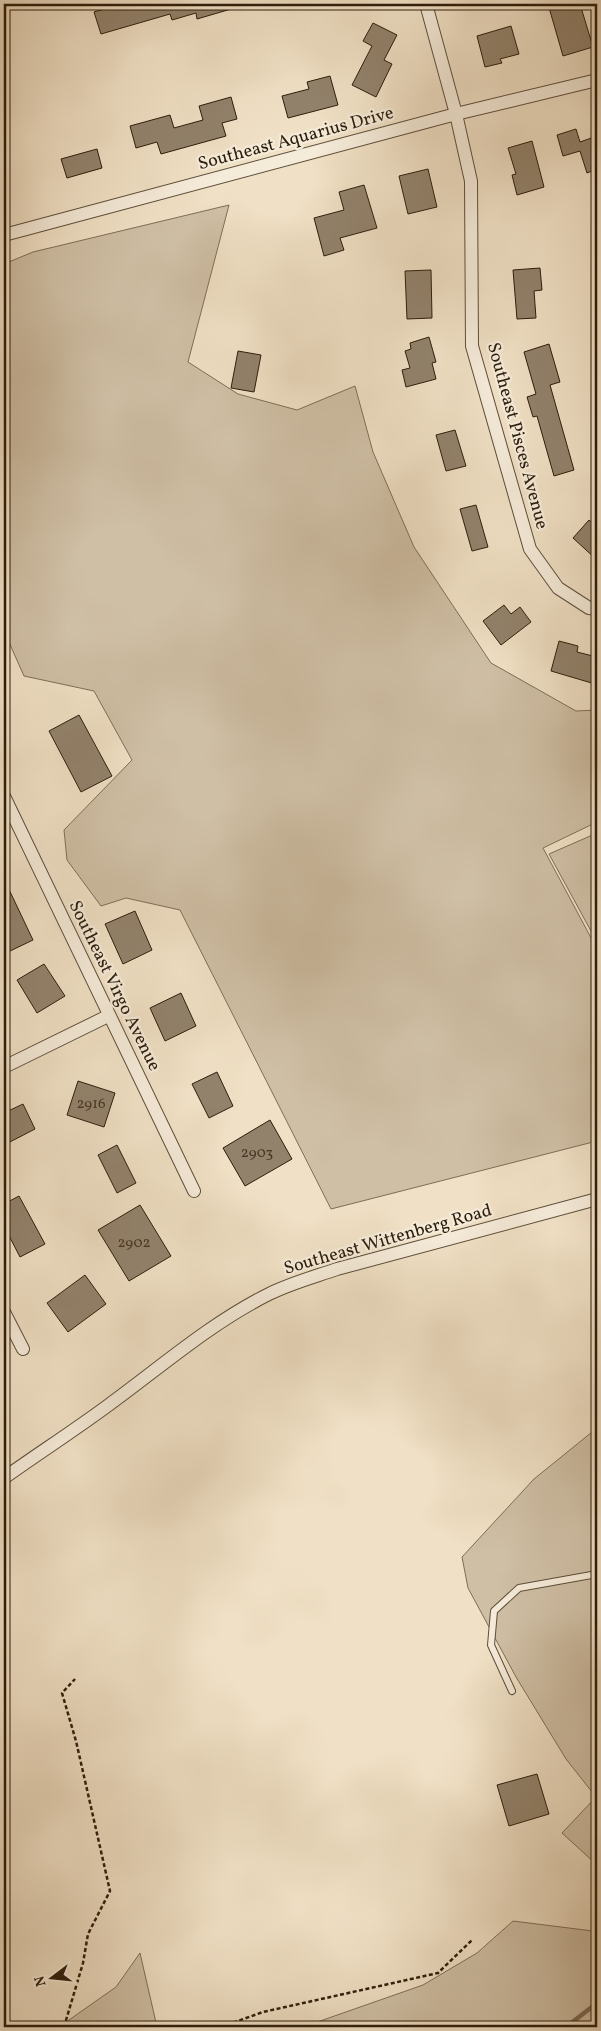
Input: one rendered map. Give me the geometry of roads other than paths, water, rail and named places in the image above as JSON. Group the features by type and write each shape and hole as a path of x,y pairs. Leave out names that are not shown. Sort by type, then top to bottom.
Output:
{"street":[{"name":"Southeast Pisces Avenue","path":"426,4 456,114 471,181 472,346 530,549 558,588 589,608 597,609"},
{"name":"Southeast Aquarius Drive","path":"4,235 456,114 597,80"},
{"name":"Southeast Virgo Avenue","path":"4,796 108,1016 194,1191"},
{"path":"4,1068 108,1016"},
{"name":"Southeast Wittenberg Road","path":"4,1478 109,1405 207,1332 244,1307 270,1294 337,1269 597,1199"},
{"path":"4,1312 22,1348"}],"lane":[{"path":"512,1691 491,1645 494,1610 519,1588 597,1574"}],"waterway":[{"path":"566,2027 597,2003"}]}
